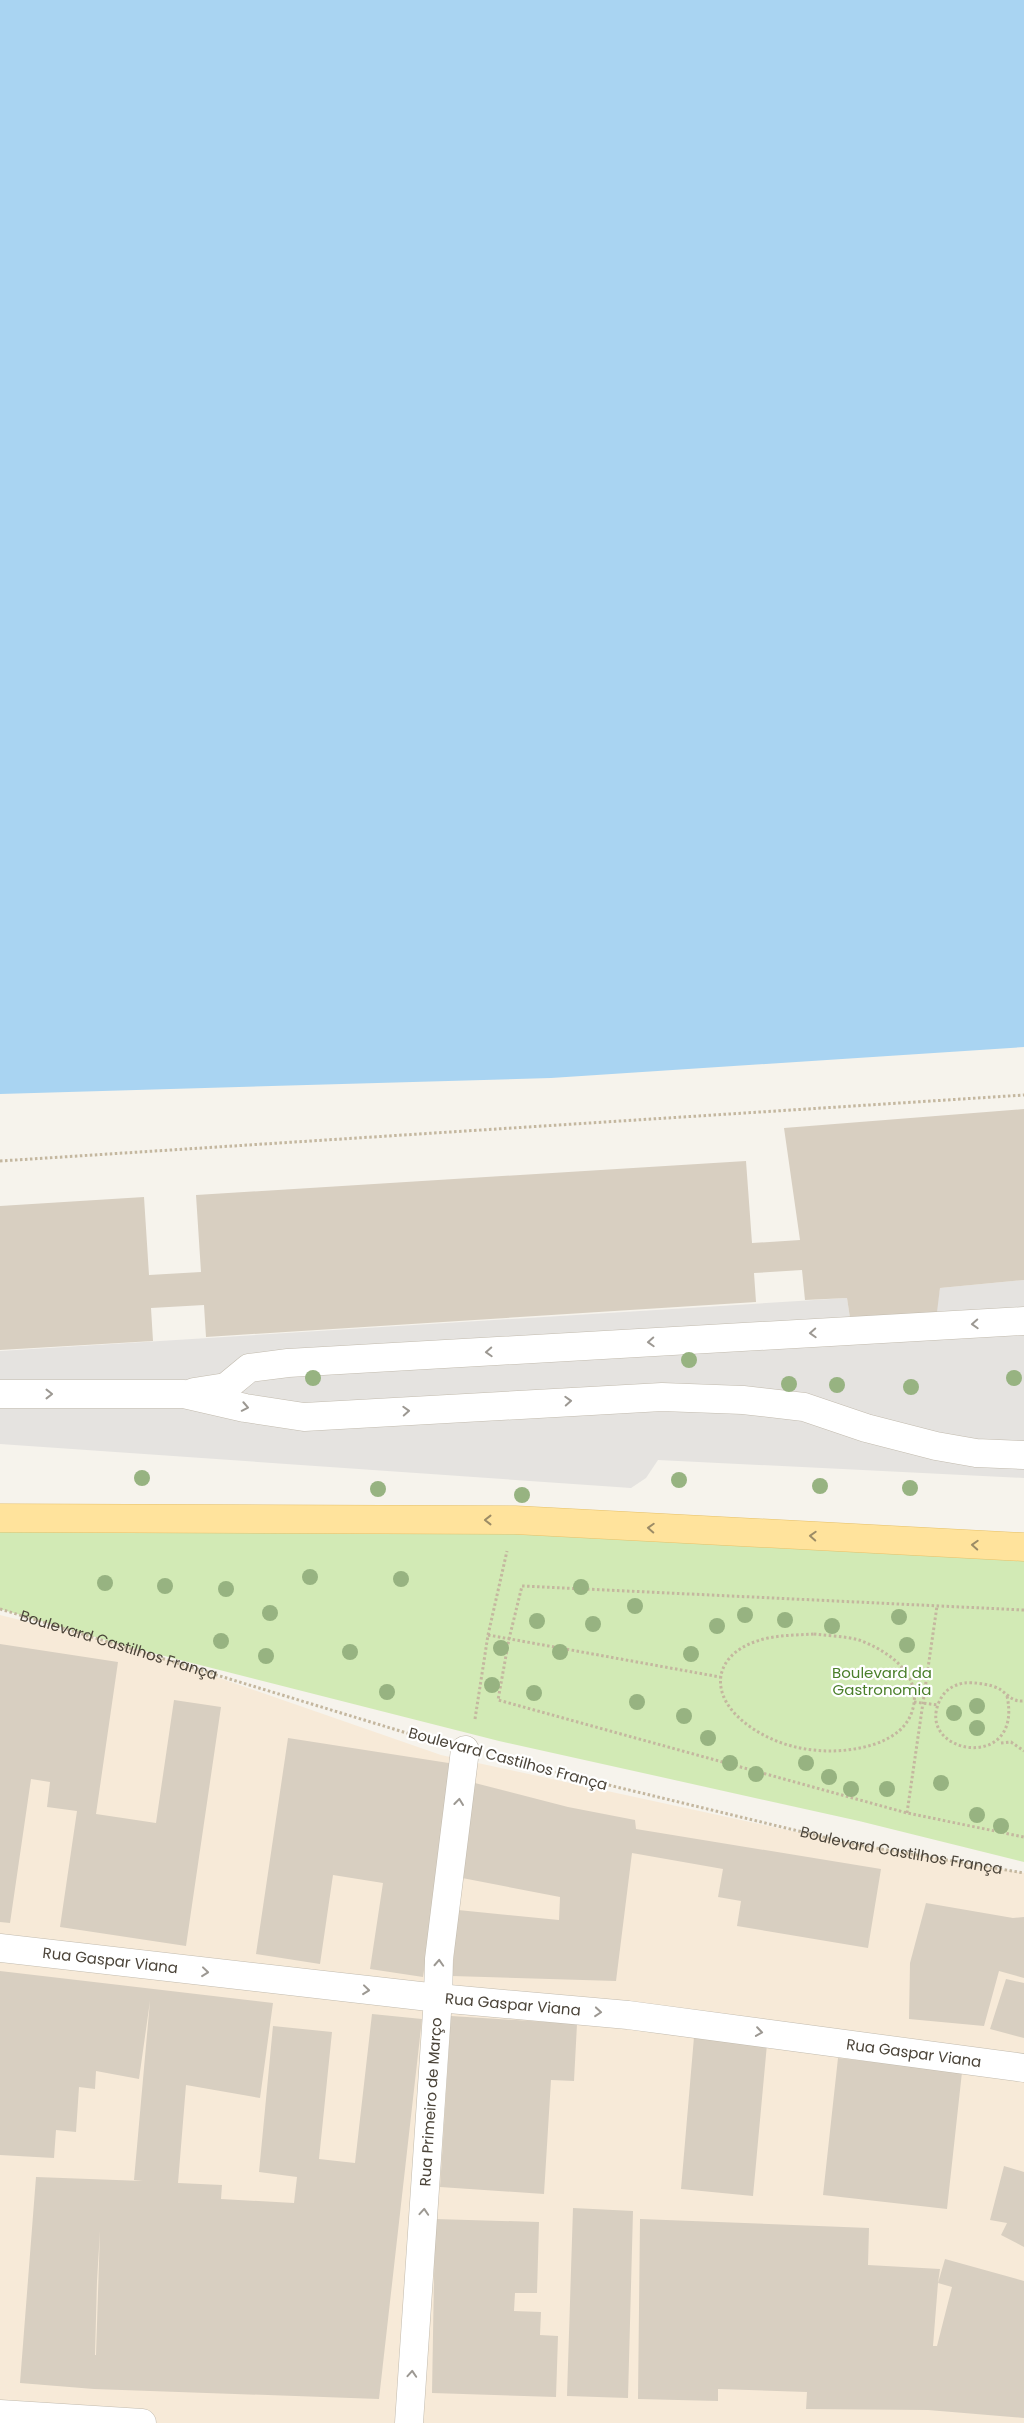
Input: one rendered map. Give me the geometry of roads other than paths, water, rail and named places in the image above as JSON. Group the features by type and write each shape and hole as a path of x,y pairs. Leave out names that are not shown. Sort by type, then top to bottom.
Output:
{"main road":[{"path":"0,1518 515,1520 1024,1548"}],"street":[{"path":"0,1394 184,1394 226,1387 249,1368 288,1363 1024,1321"},
{"path":"184,1394 245,1408 304,1417 662,1397 743,1400 804,1408 866,1428 936,1446 976,1453 1024,1455"},
{"name":"Rua Primeiro de Março","path":"409,2423 438,1998 439,1959 465,1750"},
{"name":"Rua Gaspar Viana","path":"0,1948 438,1998 628,2014 1024,2068"},
{"path":"0,2414 142,2423"}],"water":[{"path":"0,0 1024,0 1024,1047 551,1078 0,1094"}],"park label":[{"name":"Boulevard da Gastronomia","path":"882,1682"}]}
